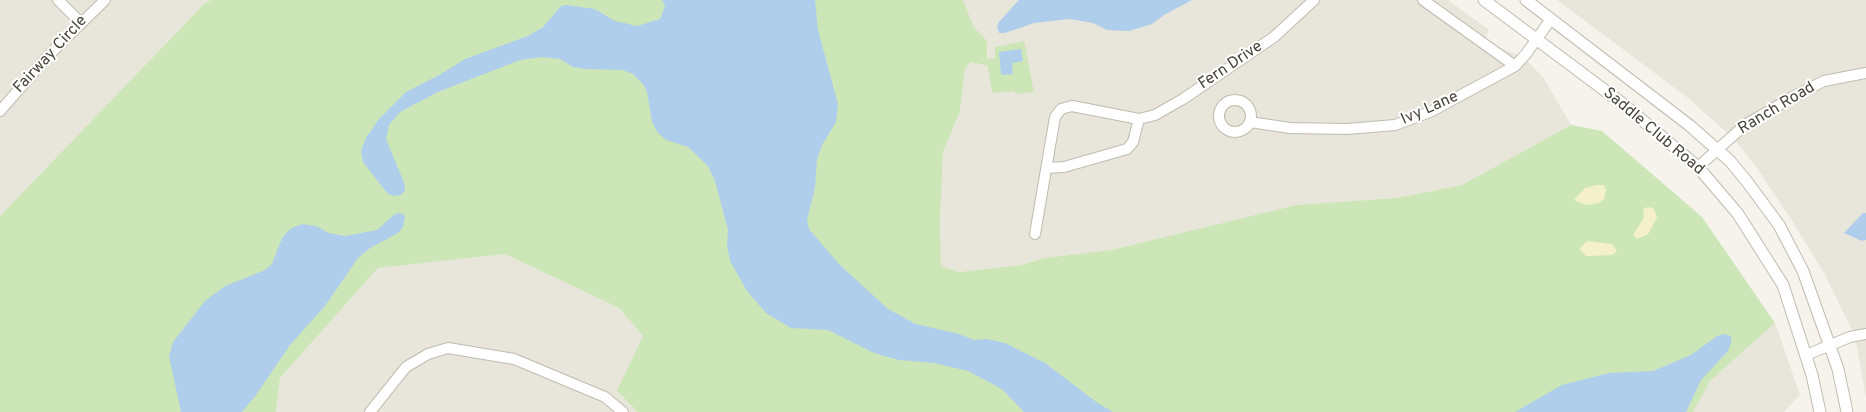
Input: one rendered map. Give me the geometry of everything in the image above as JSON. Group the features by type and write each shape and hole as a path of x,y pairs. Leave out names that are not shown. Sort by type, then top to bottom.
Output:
{"street":[{"path":"58,0 80,22"},
{"name":"Fairway Circle","path":"0,111 80,22 105,0"},
{"name":"Fern Drive","path":"1140,119 1155,115 1183,99 1274,38 1314,0"},
{"path":"1423,0 1515,66"},
{"name":"Saddle Club Road","path":"1484,0 1623,104 1698,167 1738,214 1783,285 1806,354 1820,412"},
{"name":"Saddle Club Road","path":"1526,0 1649,93 1717,150 1748,183 1779,226 1803,271 1838,369 1847,412"},
{"name":"Ivy Lane","path":"1250,122 1290,128 1347,129 1395,125 1430,112 1515,66 1552,19"},
{"name":"Ranch Road","path":"1698,167 1745,125 1794,96 1824,81 1866,73"},
{"path":"1035,234 1046,168 1055,117 1061,109 1072,106 1140,119 1133,142 1128,149 1064,167 1046,168"},
{"path":"1806,354 1850,336 1866,334"},
{"path":"370,412 406,367 428,354 448,348 514,359 605,397 623,412"}],"shaded area":[{"path":"0,0 212,0 205,3 0,216"},
{"path":"963,0 1448,0 1489,30 1485,38 1496,46 1523,57 1543,77 1571,125 1462,185 1397,198 1296,205 1111,250 1044,258 1022,265 958,272 941,266 940,219 943,152 960,112 965,69 971,62 988,66 987,41 974,27"},
{"path":"1557,0 1866,0 1866,213 1863,213 1862,241 1866,240 1866,398 1855,336 1824,273 1755,165 1732,137 1688,98"},
{"path":"505,254 619,308 708,412 276,412 280,378 378,268"},
{"path":"1775,323 1800,395 1784,412 1693,412 1710,381"}],"green space":[{"path":"212,0 963,0 974,27 987,41 987,59 995,58 995,47 1024,41 1034,92 1015,94 1015,91 992,93 988,66 971,62 965,69 960,112 943,152 940,219 941,266 958,272 1022,265 1044,258 1111,250 1296,205 1397,198 1462,185 1571,125 1602,131 1702,217 1775,323 1710,381 1693,412 638,412 617,391 643,336 619,308 505,254 378,268 280,378 276,412 0,412 0,216 205,3"}],"sand":[{"path":"1604,185 1606,190 1604,199 1599,203 1586,205 1574,200 1585,188"},
{"path":"1648,207 1654,209 1657,218 1648,234 1637,239 1633,235 1644,218 1643,209"},
{"path":"1587,241 1612,244 1617,251 1612,255 1586,256 1579,249"}],"water":[{"path":"662,0 815,0 818,30 838,104 836,122 822,145 817,159 815,188 807,220 809,229 839,264 888,309 916,324 959,334 974,340 987,339 1005,343 1045,363 1099,404 1113,412 1024,412 1002,389 968,371 934,363 899,360 874,353 828,330 791,328 766,313 747,291 730,261 727,245 728,230 715,181 708,166 688,147 666,140 658,133 652,122 647,92 643,84 633,74 622,70 585,69 573,67 560,59 542,57 520,60 438,92 400,112 389,125 386,139 405,185 405,190 401,195 393,196 387,193 363,162 361,151 366,138 379,119 406,92 465,59 528,36 543,27 561,6 567,5 595,9 615,21 637,26 660,19 665,6"},
{"path":"1019,0 1192,0 1164,15 1152,24 1129,31 1107,30 1093,23 1069,19 1034,23 1005,33 999,33 997,26 999,22"},
{"path":"1021,49 1023,61 1012,63 1013,74 1001,75 999,52"},
{"path":"400,213 405,216 403,227 398,233 370,248 358,258 325,306 290,345 242,412 181,412 169,356 173,342 205,301 225,286 263,271 272,264 282,238 290,229 302,224 316,226 329,233 345,236 377,230 395,214"},
{"path":"1863,213 1866,213 1866,240 1862,241 1844,233"},
{"path":"1724,334 1731,336 1728,351 1701,380 1686,412 1515,412 1562,385 1609,373 1653,371 1691,355 1717,336"}]}
